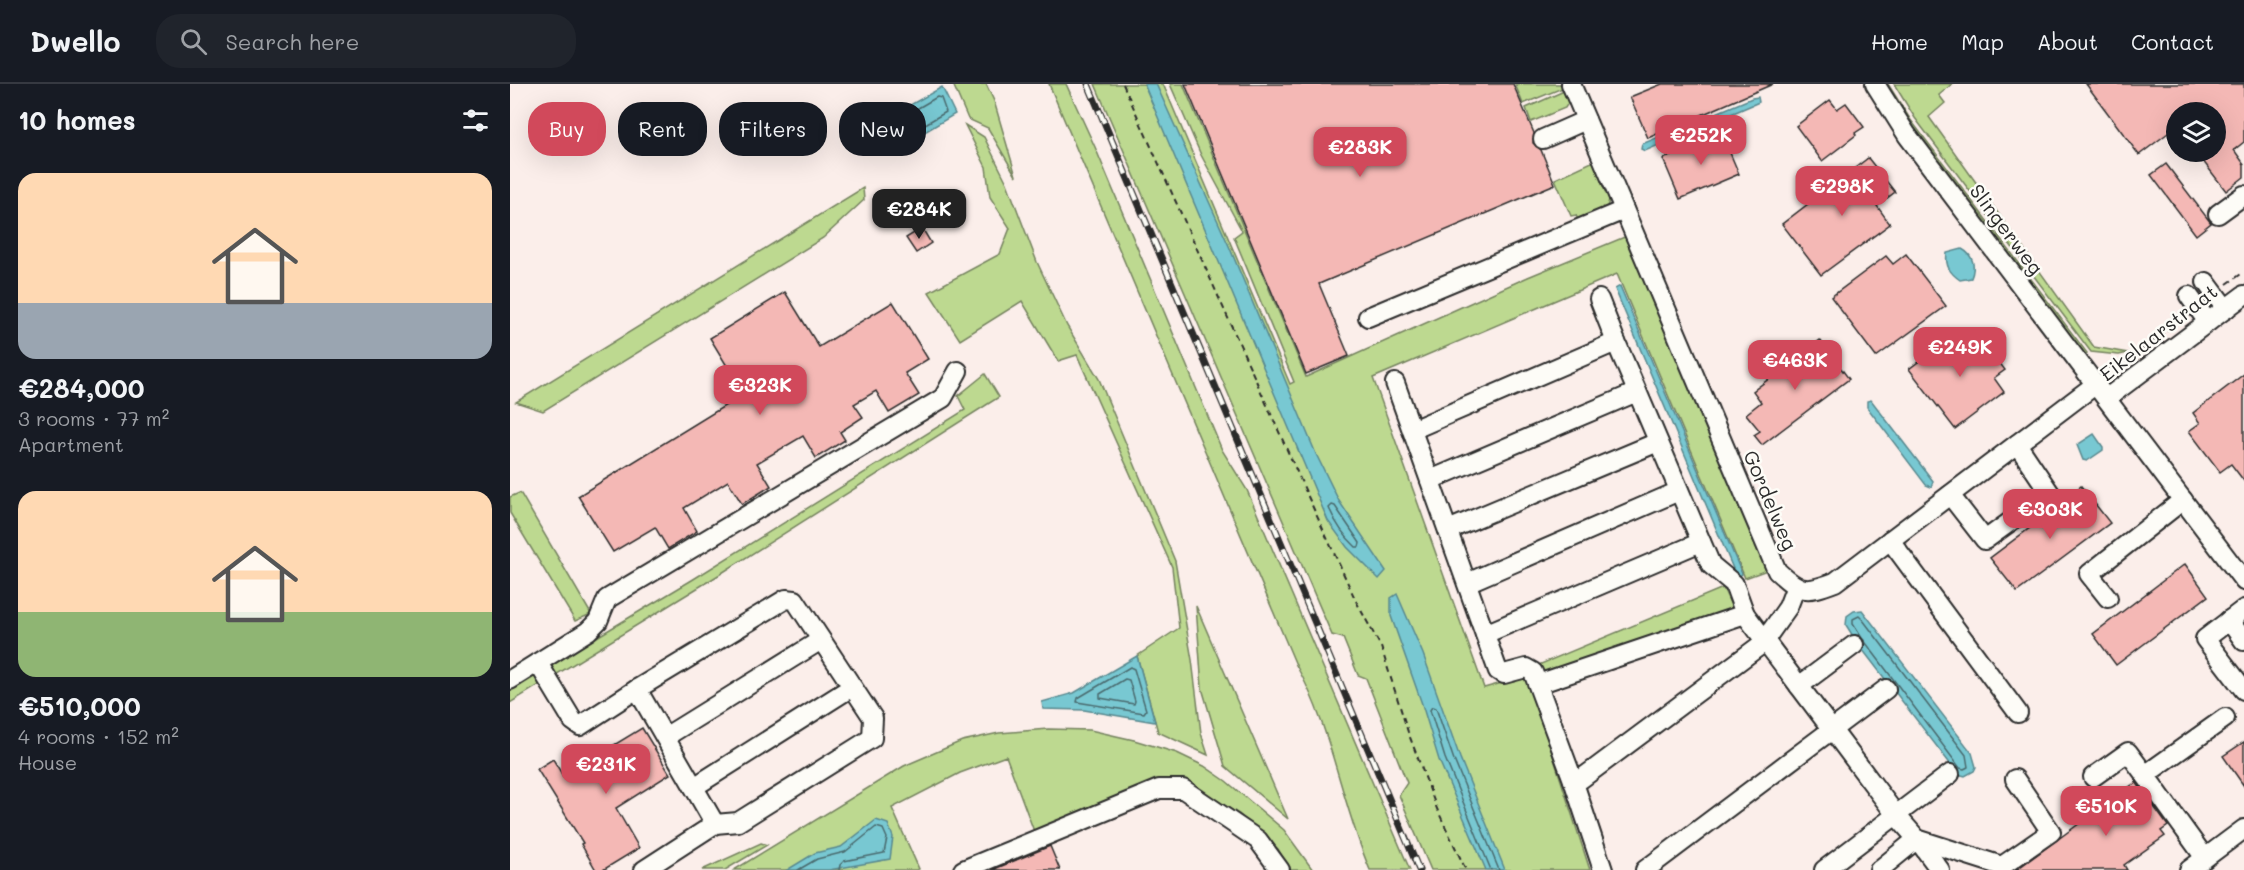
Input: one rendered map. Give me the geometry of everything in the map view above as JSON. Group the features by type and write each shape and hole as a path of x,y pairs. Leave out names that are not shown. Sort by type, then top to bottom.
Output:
{"street":[{"name":"Gordelweg","path":"1571,84 1777,571 1796,586"},
{"name":"Slingerweg","path":"1875,84 1906,135 2102,383"},
{"path":"1544,139 1586,120"},
{"path":"2218,214 2244,195"},
{"path":"1368,317 1624,210"},
{"path":"2210,288 2226,309"},
{"name":"Eikelaarstraat","path":"2244,295 2208,322 2102,383 2183,500 2244,581"},
{"path":"1599,299 1711,565 1734,584 1745,614 1940,870"},
{"path":"2193,302 2208,322"},
{"path":"1412,430 1616,342"},
{"path":"510,680 588,631 598,621 607,599 943,398 958,371"},
{"path":"1395,383 1498,671 1504,674 1526,668 1533,672 1603,870"},
{"path":"1573,780 1581,780 1765,640 1788,607 1796,586 1812,591 1835,582 2017,444 2102,383"},
{"path":"1430,480 1637,392"},
{"path":"1448,530 1658,442"},
{"path":"1950,495 1985,540 2050,493 2017,444"},
{"path":"1467,583 1679,491"},
{"path":"2108,598 2089,574 2183,500"},
{"path":"1890,540 2018,713"},
{"path":"1485,634 1701,542"},
{"path":"538,663 573,722 580,726 786,599 795,600 873,718 872,738 738,822 715,824 644,870"},
{"path":"2244,609 2205,639 2244,690"},
{"path":"1538,684 1745,614"},
{"path":"2229,620 2244,641"},
{"path":"665,737 821,640"},
{"path":"1799,686 1854,645"},
{"path":"694,787 852,687"},
{"path":"637,689 715,824"},
{"path":"1645,870 1886,689"},
{"path":"2145,775 2225,718"},
{"path":"2093,777 2128,752 2205,858"},
{"path":"1824,870 1950,774"},
{"path":"1917,839 2002,866 2051,832 2015,779"},
{"path":"963,870 1159,789 1183,789 1258,840 1280,870"},
{"path":"2189,870 2244,829"},
{"path":"1879,870 1917,839"}],"path":[{"path":"1123,84 1310,501 1357,603 1381,647 1408,732 1437,809 1466,870"},
{"path":"2210,288 2244,272"},
{"path":"2102,383 2110,368 2124,362 2193,302"}],"green space":[{"path":"953,84 986,84 994,101 1016,176 988,128 968,119"},
{"path":"1049,84 1066,84 1095,147 1222,450 1247,490 1410,870 1370,870 1351,819 1319,714 1296,665"},
{"path":"1095,84 1163,84 1290,384 1294,382 1234,237 1242,231 1201,155 1170,84 1183,84 1306,377 1528,277 1627,236 1767,570 1745,578 1617,274 1373,378 1484,688 1523,677 1530,685 1590,870 1431,870 1399,795 1407,783 1366,678 1358,675 1343,638 1332,635"},
{"path":"1515,84 1563,84 1565,87 1523,104"},
{"path":"1885,84 1888,84 1910,119 2087,353 2084,355 1903,113"},
{"path":"1894,84 1952,84 1939,95 1945,103 1929,117 2094,347 2128,353 2119,355 2091,352 1915,118"},
{"path":"1564,91 1570,100 1565,108 1531,122 1526,108"},
{"path":"965,125 984,137 1007,183 1037,262 1067,326 1099,379 1175,561 1192,660 1201,733 1208,755 1158,732 1137,656 1179,628 1172,567 1077,355 1058,361 1022,301 960,340 929,292 1000,254 1010,228 990,197 986,167"},
{"path":"1596,160 1611,194 1605,213 1579,223 1576,215 1571,216 1555,179"},
{"path":"863,188 864,200 823,238 543,411 516,402"},
{"path":"985,374 999,397 717,576 510,703 510,689 692,580 965,410 958,396"},
{"path":"519,493 591,614 575,621 510,513 510,497"},
{"path":"1723,588 1734,612 1541,675 1536,666"},
{"path":"1196,606 1288,819 1225,766 1202,688"},
{"path":"1048,729 1090,730 1134,740 1177,753 1204,766 1226,781 1284,830 1313,870 1290,870 1278,849 1239,814 1186,782 1035,834 1006,756 960,773 892,808 919,869 917,870 734,870 904,766 962,741 999,733"},
{"path":"761,843 767,845 725,870 702,870"}],"water":[{"path":"1144,84 1156,84 1229,246 1316,454 1339,501 1386,571 1379,579 1347,547 1328,521"},
{"path":"942,87 955,114 926,131 926,102 915,102"},
{"path":"1758,97 1759,102 1645,151 1641,149 1642,144"},
{"path":"1962,249 1971,258 1973,269 1971,278 1960,280 1949,269 1947,253"},
{"path":"1620,286 1742,574 1737,578 1615,289"},
{"path":"1871,400 1933,481 1931,487 1926,485 1867,407 1867,401"},
{"path":"2094,434 2103,450 2087,461 2083,460 2077,445"},
{"path":"1397,594 1423,654 1460,758 1505,870 1486,870 1439,760 1391,616 1391,598"},
{"path":"1862,610 1972,753 1976,767 1974,771 1965,776 1958,774 1856,641 1846,625 1847,616 1854,611"},
{"path":"1137,656 1155,722 1084,710 1043,709 1042,702 1074,693"},
{"path":"876,820 888,824 893,837 890,859 829,870 787,870 815,853 841,847"}],"building":[{"path":"1185,84 1513,84 1534,133 1533,143 1541,150 1555,184 1319,284 1349,356 1306,374"},
{"path":"1662,84 1773,84 1648,138 1630,97"},
{"path":"2086,84 2244,84 2244,142 2234,150 2244,164 2244,177 2226,191 2204,162 2226,162 2226,102 2166,102 2166,135 2139,155"},
{"path":"1830,100 1837,109 1846,103 1864,127 1822,161 1796,126"},
{"path":"1722,134 1739,174 1680,199 1663,159"},
{"path":"1868,158 1895,192 1877,206 1890,224 1821,275 1782,224"},
{"path":"2166,164 2211,223 2196,235 2151,175"},
{"path":"903,200 910,211 889,222 883,212"},
{"path":"922,228 931,243 916,253 906,238"},
{"path":"1906,254 1946,306 1876,357 1831,297 1886,256 1893,264"},
{"path":"785,292 819,347 893,302 928,359 905,373 919,395 889,413 876,391 854,404 863,417 840,432 845,440 816,458 803,436 757,463 771,486 742,504 728,481 684,508 697,531 668,549 655,527 613,552 578,496 744,394 710,338"},
{"path":"1959,331 1971,347 1982,339 2005,370 1994,378 2004,392 1955,429 1909,369"},
{"path":"1820,340 1849,379 1762,445 1754,435 1760,431 1746,414 1761,402 1753,391"},
{"path":"2244,374 2244,481 2231,464 2220,472 2189,431 2200,423 2193,413"},
{"path":"2081,486 2110,523 2017,592 1990,558 2072,496 2071,494"},
{"path":"2185,564 2208,596 2116,665 2093,634"},
{"path":"642,728 670,774 616,808 639,848 603,870 596,870 581,844 583,843 537,769 553,759 563,776"},
{"path":"2244,742 2244,786 2223,756"},
{"path":"2136,782 2168,826 2161,831 2165,836 2124,865 2127,870 2016,870"},
{"path":"1050,846 1060,870 992,870"}],"railway":[{"path":"1088,84 1419,870"}]}
